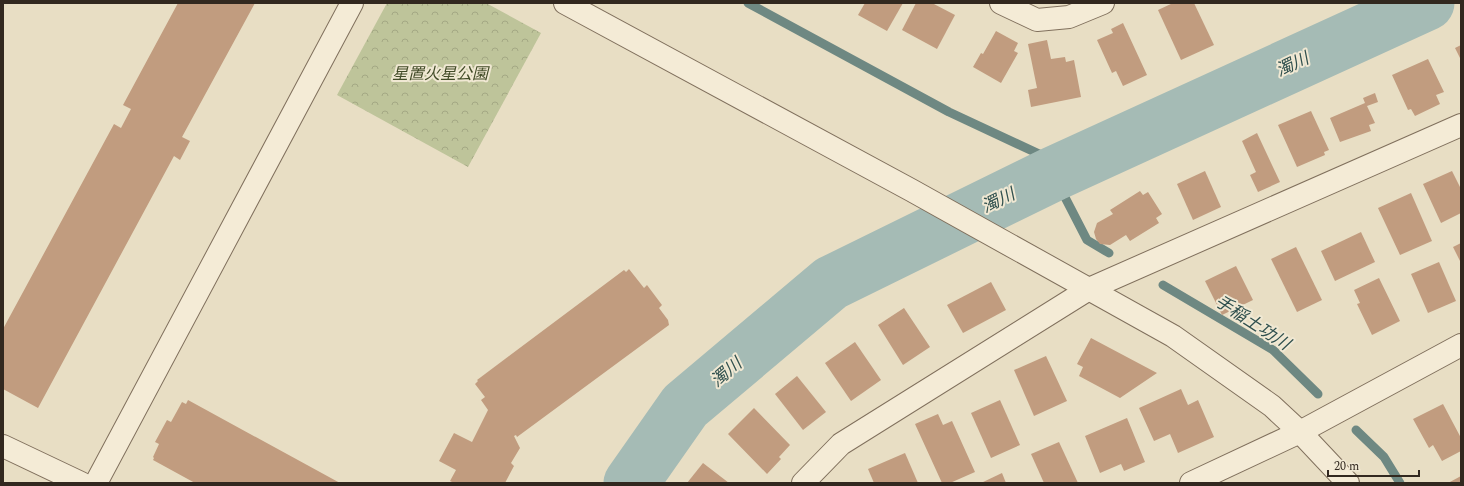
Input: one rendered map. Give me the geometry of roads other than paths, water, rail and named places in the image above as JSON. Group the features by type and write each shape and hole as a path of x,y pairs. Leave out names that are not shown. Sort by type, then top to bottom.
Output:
{"street":[{"path":"96,483 352,3"},
{"path":"566,3 911,190 1174,336 1272,406 1300,432 1348,483"},
{"path":"1001,3 1037,20 1069,17 1103,3"},
{"path":"803,483 841,444 1089,289 1461,125"},
{"path":"1191,483 1300,432 1461,345"},
{"path":"3,446 81,483"}],"waterway":[{"path":"748,3 949,112 1067,167"},
{"name":"濁川","path":"631,483 685,406 831,283 1053,174 1427,3"},
{"name":"手稲土功川","path":"1053,174 1087,240 1109,253"},
{"name":"手稲土功川","path":"1163,285 1273,350 1318,394"},
{"name":"手稲土功川","path":"1356,430 1384,457 1400,483"}],"park label":[{"name":"星置火星公園","path":"440,73"}]}
